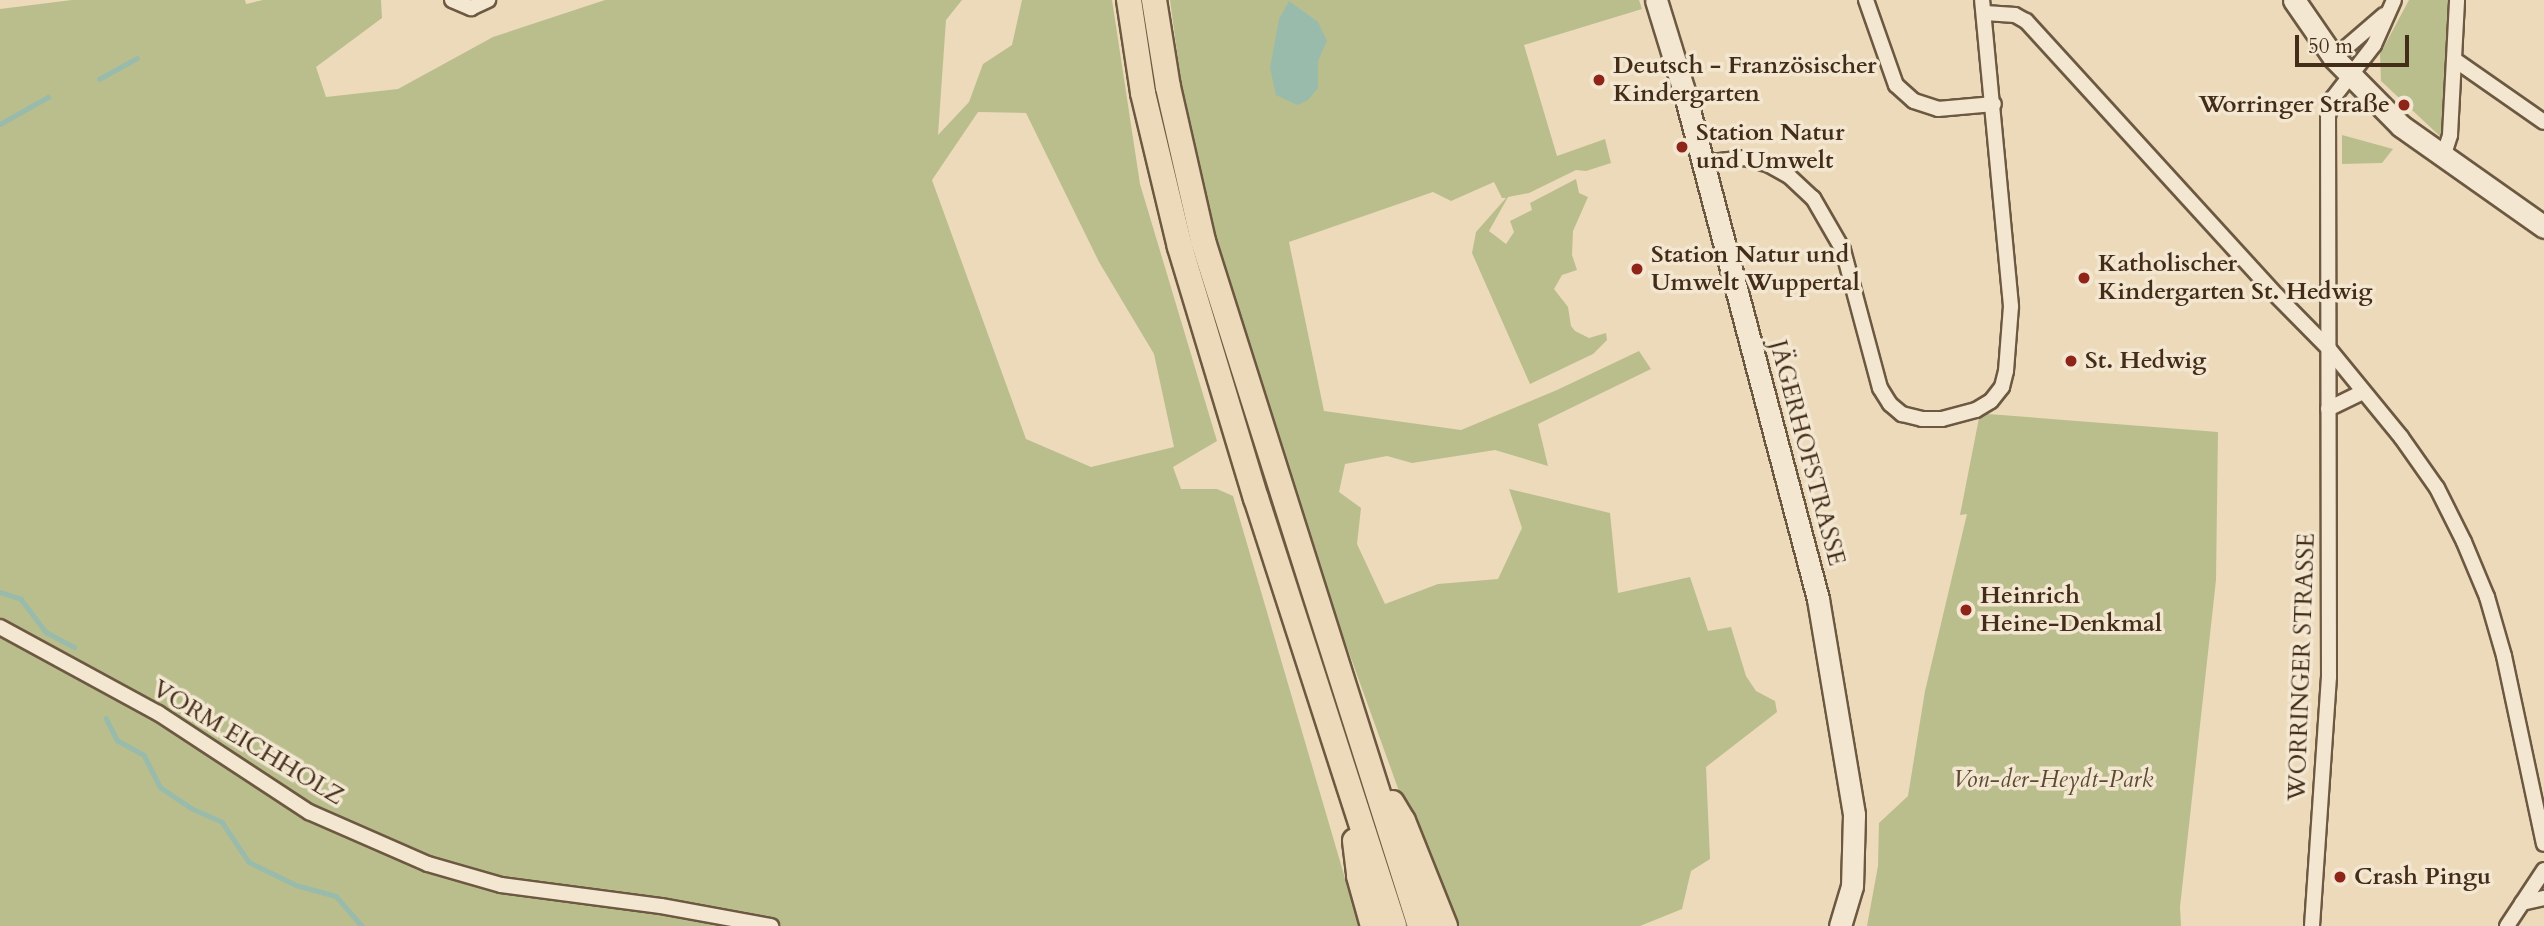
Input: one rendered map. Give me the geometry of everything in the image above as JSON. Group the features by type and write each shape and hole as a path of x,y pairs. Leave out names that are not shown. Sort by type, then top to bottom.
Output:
{"highway":[{"path":"1129,0 1143,93 1180,247 1256,498 1394,926"},
{"path":"1154,0 1168,87 1203,241 1420,926"},
{"path":"1367,761 1403,821 1445,926"},
{"path":"1347,778 1359,876 1373,926"}],"main road":[{"name":"JÄGERHOFSTRASSE","path":"1656,0 1703,163 1818,599 1833,674 1855,839 1852,886 1840,926"},
{"path":"2294,0 2334,58 2408,132 2544,227"}],"street":[{"path":"452,0 471,8 488,0"},
{"path":"1866,0 1896,85 1914,102 1938,109 1994,104"},
{"path":"2443,157 2450,135 2457,0"},
{"path":"1703,163 1745,158 1769,165 1788,176 1813,198 1843,250 1880,388 1890,404 1902,414 1923,419 1959,416 1994,398 2002,387 2010,338 2011,306 1984,6 2026,21 2276,295 2329,349 2401,437 2437,488 2464,541 2487,597 2504,656 2541,816 2544,844"},
{"path":"2334,58 2391,6"},
{"name":"WORRINGER STRASSE","path":"2312,926 2329,677 2328,116 2333,98 2374,45 2391,6"},
{"path":"2455,60 2544,122"},
{"path":"2328,409 2364,392"},
{"name":"VORM EICHHOLZ","path":"0,627 158,713 309,812 428,864 501,885 661,905 771,926"},
{"path":"2507,926 2544,870"},
{"path":"2522,903 2544,898"}],"green space":[{"path":"72,0 245,0 246,4 263,0 381,0 382,18 316,67 326,97 398,89 493,37 605,0 962,0 946,20 938,135 969,102 983,64 1012,45 1022,0 1112,0 1140,184 1217,441 1173,467 1181,489 1217,489 1233,496 1359,926 0,926 0,9","holes":["978,112 1026,113 1099,262 1154,354 1174,447 1091,467 1026,439 932,180"]},
{"path":"1170,0 1639,0 1642,9 1524,45 1557,156 1605,139 1611,163 1586,171 1576,170 1529,193 1508,197 1489,231 1506,244 1514,232 1510,221 1532,210 1530,203 1576,179 1579,193 1588,197 1573,231 1572,255 1577,270 1562,275 1554,289 1568,307 1571,326 1575,331 1589,338 1606,333 1607,340 1593,354 1530,384 1472,253 1476,232 1506,198 1502,198 1494,182 1451,201 1433,192 1289,242 1324,411 1461,430 1557,390 1639,351 1651,369 1538,424 1548,466 1495,450 1412,463 1387,456 1345,464 1339,492 1361,508 1357,544 1385,604 1438,584 1498,579 1522,528 1509,489 1610,513 1618,593 1690,577 1708,631 1731,627 1746,676 1756,691 1775,701 1777,712 1706,767 1710,859 1691,871 1682,909 1640,926 1454,926 1417,841 1278,456 1224,283 1181,82"},
{"path":"2409,0 2451,0 2443,139 2381,81 2380,54"},
{"path":"2342,135 2393,149 2382,163 2342,164"},
{"name":"Von-der-Heydt-Park","path":"1988,414 2218,432 2216,580 2180,907 2181,926 1867,926 1878,866 1879,823 1908,796 1925,691 1967,514 1960,515 1979,418"}],"shaded area":[{"path":"1289,1 1318,22 1327,41 1318,61 1318,88 1308,100 1297,105 1276,95 1270,68 1279,19"}],"waterway":[{"path":"99,79 137,58"},
{"path":"0,124 48,97"},
{"path":"0,592 21,599 46,632 74,647"},
{"path":"106,718 117,740 144,755 160,787 191,808 222,822 249,862 296,885 336,896 362,926"}],"place":[{"name":"Deutsch - Französischer Kindergarten","path":"1599,80"},
{"name":"Worringer Straße","path":"2404,105"},
{"name":"Station Natur und Umwelt","path":"1682,147"},
{"name":"Station Natur und Umwelt Wuppertal","path":"1637,269"},
{"name":"Katholischer Kindergarten St. Hedwig","path":"2084,278"},
{"name":"St. Hedwig","path":"2071,361"},
{"name":"Heinrich Heine-Denkmal","path":"1966,610"},
{"name":"Crash Pingu","path":"2340,877"}]}
